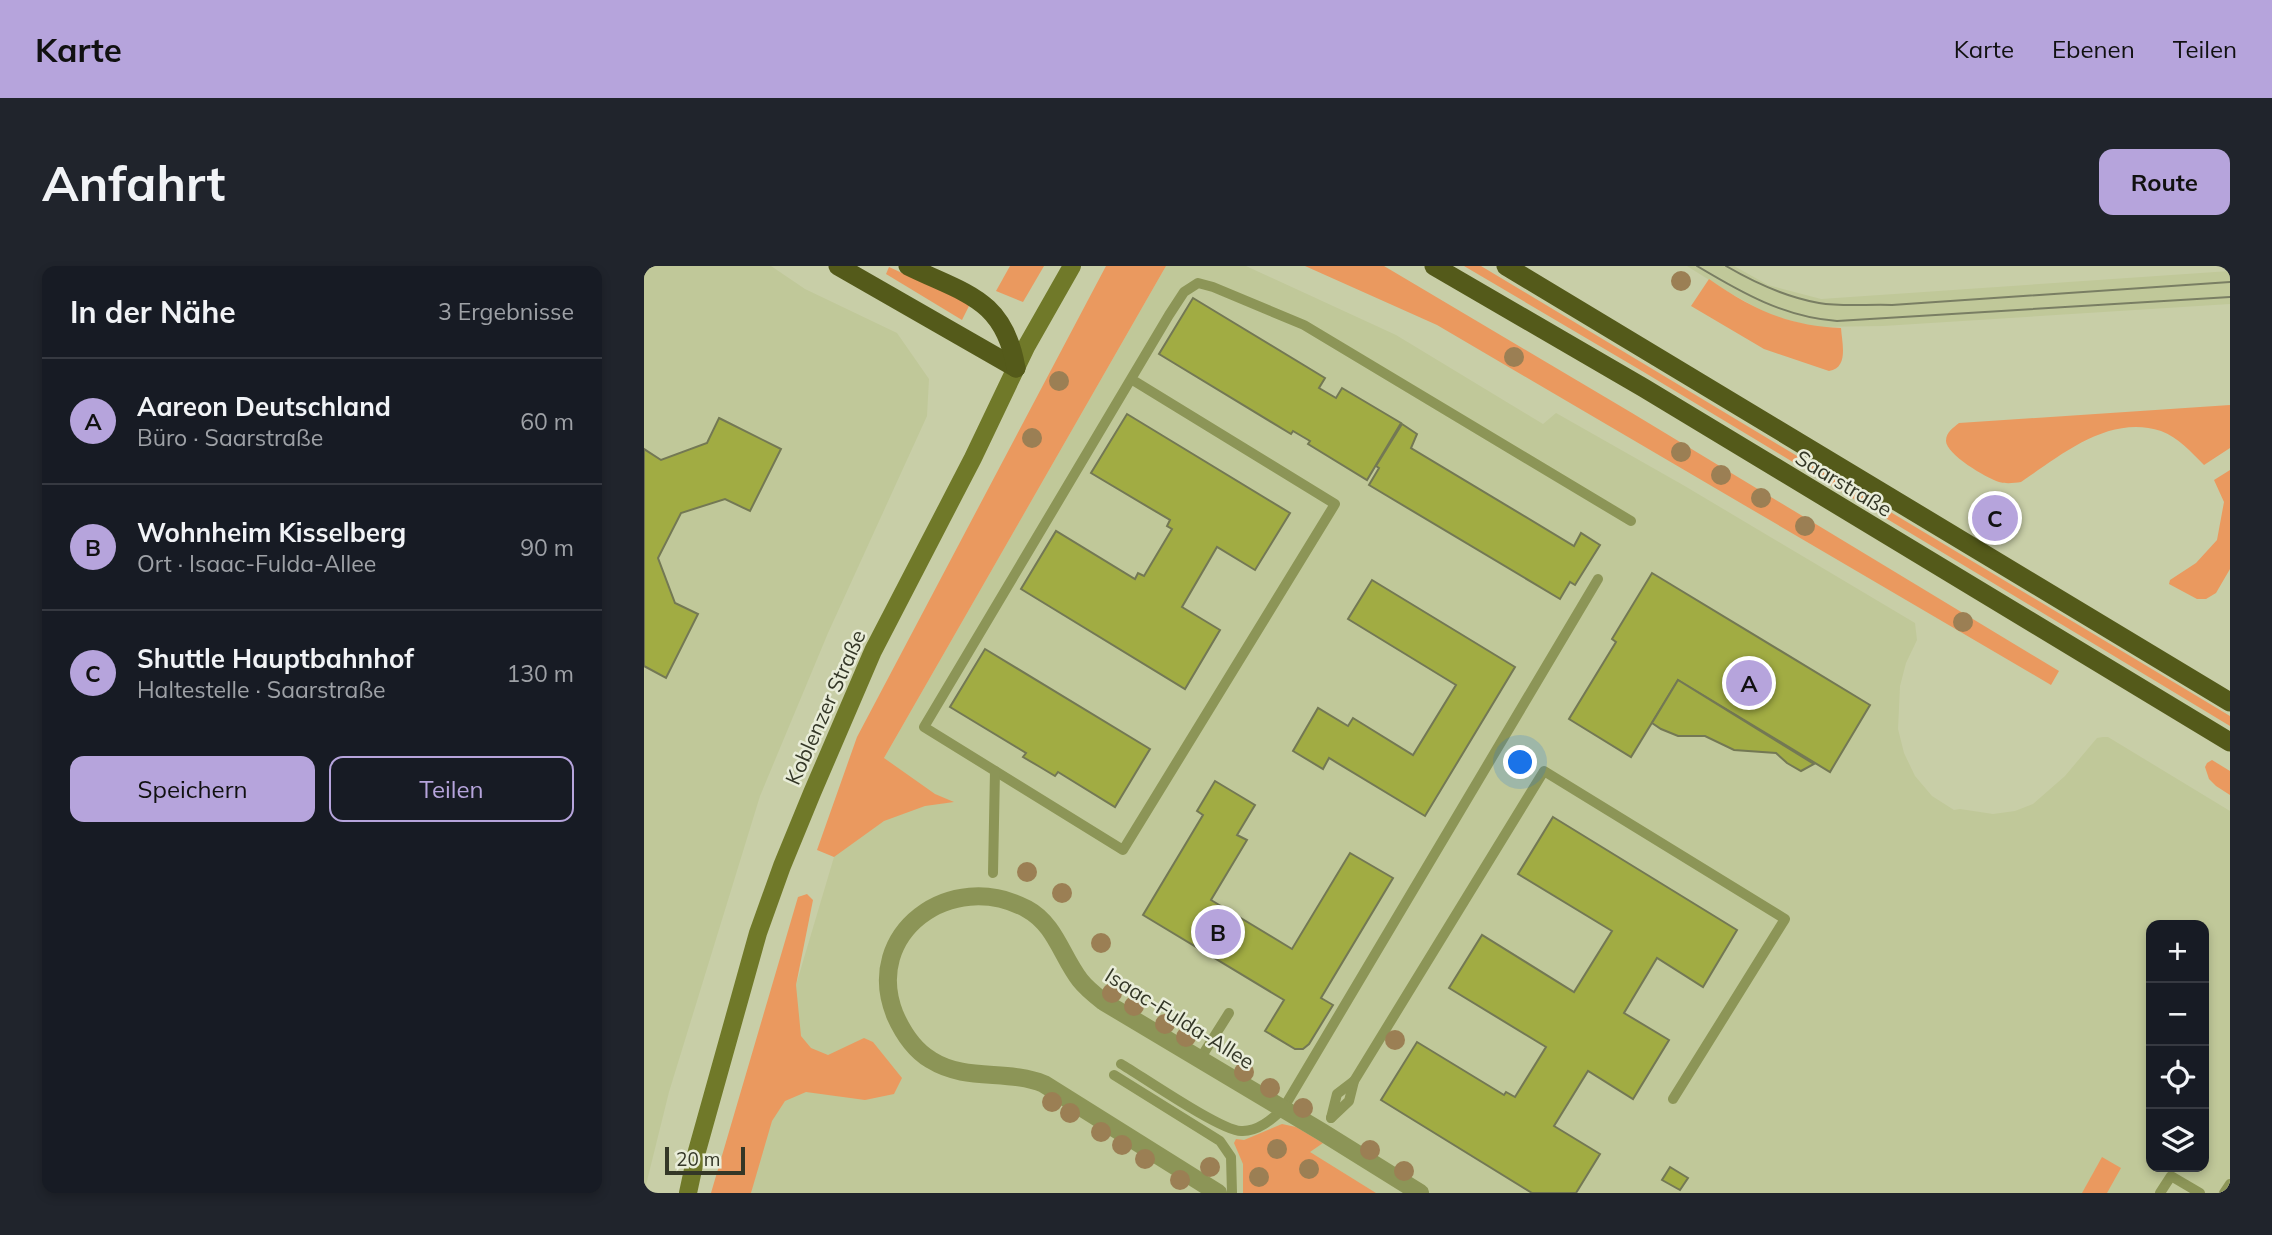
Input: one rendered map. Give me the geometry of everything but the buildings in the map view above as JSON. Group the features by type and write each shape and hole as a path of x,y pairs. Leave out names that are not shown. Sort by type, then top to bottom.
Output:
{"highway":[{"path":"838,266 1016,368"},
{"path":"908,266 981,301 995,314 1012,343 1016,368"},
{"name":"Saarstraße","path":"1434,266 1644,388 2230,742"},
{"name":"Saarstraße","path":"1506,266 2230,702"}],"main road":[{"name":"Koblenzer Straße","path":"688,1193 697,1151 758,933 782,866 873,651 967,470 1016,368 1072,266"}],"street":[{"name":"Isaac-Fulda-Allee","path":"1218,1193 1044,1084 1013,1075 963,1073 929,1059 909,1040 898,1021 889,990 891,962 906,929 933,906 966,895 992,896 1029,910 1045,924 1079,980 1093,994 1283,1109 1327,1125 1420,1193"}],"lane":[{"path":"1131,379 1335,504 1123,850 924,727 1131,379 1184,292 1198,283 1213,287 1304,325 1631,521"},
{"path":"1121,1064 1218,1124 1236,1131 1255,1129 1283,1109 1598,579"},
{"path":"993,873 995,771"},
{"path":"1327,1125 1349,1101 1354,1081 1544,771 1785,919 1673,1099"},
{"path":"1200,1059 1229,1013"},
{"path":"1114,1076 1220,1141 1231,1157 1232,1193"},
{"path":"2160,1193 2171,1176 2200,1193"},
{"path":"2224,1193 2230,1184"}],"shaded area":[{"path":"644,266 771,266 805,289 897,333 929,379 927,416 828,633 760,796 669,1092 644,1193"},
{"path":"1010,266 1044,266 1023,302 996,291"},
{"path":"1106,266 1166,266 884,758 935,794 954,802 925,806 884,821 834,857 817,850 857,737"},
{"path":"1166,266 1246,266 1396,335 1543,424 1556,413 1915,623 1917,640 1906,663 1900,686 1898,729 1904,753 1915,776 1932,796 1954,810 1993,814 2015,811 2033,804 2065,776 2097,738 2108,737 2230,811 2230,1193 751,1193 796,985 834,857 884,758"},
{"path":"1305,266 1384,266 2059,671 2051,685 1437,325"},
{"path":"1464,266 1481,266 2230,716 2230,726 1642,371"},
{"path":"1687,266 1734,266 1768,285 1821,299 2230,271 2230,304 1883,326 1815,327 1770,315"},
{"path":"889,267 970,304 962,320 886,274"},
{"path":"1709,279 1740,299 1787,320 1841,328 1843,354 1839,365 1829,371 1764,349 1691,306"},
{"path":"2230,405 2230,448 2204,465 2173,437 2161,431 2142,427 2123,428 2086,440 2021,482 2004,483 1993,480 1968,465 1952,452 1946,441 1949,433 1959,423"},
{"path":"2230,470 2230,569 2216,593 2206,599 2197,599 2169,584 2170,580 2196,563 2217,540 2224,502 2214,480"},
{"path":"2212,760 2230,771 2230,795 2209,779 2205,767"},
{"path":"807,894 813,900 796,985 801,1036 811,1048 828,1055 864,1038 873,1042 902,1078 894,1094 865,1100 806,1092 785,1101 772,1121 751,1193 711,1193 798,897"},
{"path":"1282,1124 1296,1127 1323,1143 1310,1152 1376,1193 1243,1193 1243,1164 1234,1143 1236,1139 1244,1140"},
{"path":"2102,1157 2121,1168 2107,1193 2082,1193"}],"tram line":[{"path":"1697,266 1747,294 1781,309 1837,321 2230,297"},
{"path":"1726,266 1759,284 1783,293 1837,305 1892,305 2230,282"}],"place":[{"name":"Shuttle Hauptbahnhof","path":"1995,518"},
{"name":"Aareon Deutschland","path":"1749,683"},
{"name":"Wohnheim Kisselberg","path":"1218,932"}]}
